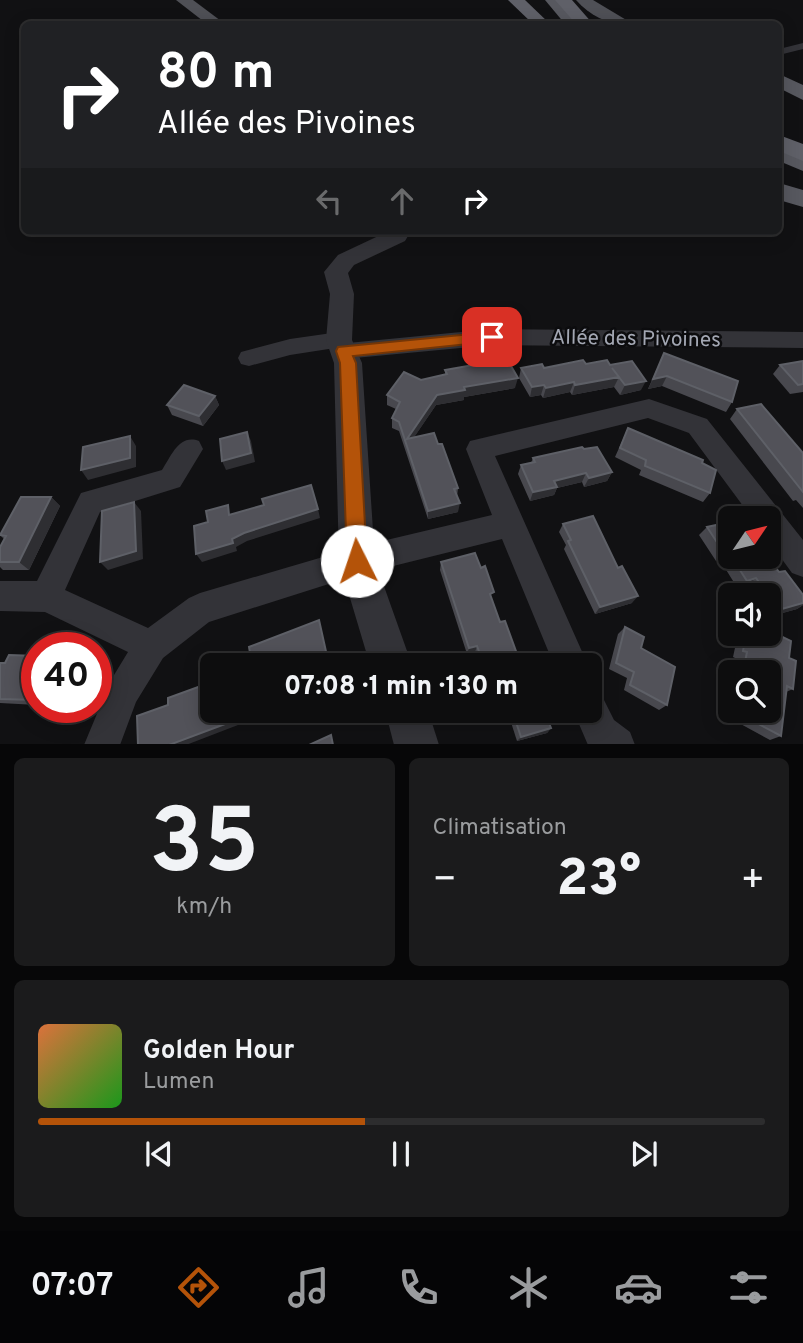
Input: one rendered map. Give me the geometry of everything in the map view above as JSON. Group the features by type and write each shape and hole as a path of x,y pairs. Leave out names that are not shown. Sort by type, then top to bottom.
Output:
{"highway":[{"path":"516,0 539,21"},
{"path":"533,0 550,21"},
{"path":"554,0 571,21"},
{"path":"564,0 582,21"},
{"path":"782,82 803,94"},
{"path":"782,144 803,154"},
{"path":"782,153 803,163"},
{"path":"782,168 803,178"},
{"path":"782,192 803,199"}],"main road":[{"path":"183,0 213,21"},
{"path":"583,0 602,14 618,21"}],"street":[{"path":"782,51 803,46"},
{"path":"387,653 357,561 348,363 341,346 342,294 381,258 399,235"},
{"name":"Allée des Pivoines","path":"249,358 290,347 492,337 803,340"},
{"path":"566,653 479,449 649,408 698,426 803,563"},
{"path":"46,597 91,502 171,479 190,449"},
{"path":"102,744 123,692 151,646 200,609 357,561 510,524"},
{"path":"0,596 46,597 151,646"},
{"path":"410,723 417,744"},
{"path":"597,723 601,733 617,744"}],"building":[{"path":"664,353 738,381 732,402 667,376 653,379"},
{"path":"507,359 518,378 464,387 465,390 437,395 407,439 434,433 438,444 442,444 458,488 454,489 460,503 428,511 399,422 392,418 400,402 387,395 404,372 421,380 447,374 445,370"},
{"path":"583,360 586,364 607,360 610,365 632,361 646,381 625,385 619,377 575,385 574,382 546,388 544,385 532,387 521,368 542,364 544,368"},
{"path":"803,361 803,384 798,385 780,365"},
{"path":"184,385 215,396 199,416 167,405"},
{"path":"761,404 803,453 803,492 737,409"},
{"path":"628,428 703,460 702,463 716,470 710,493 645,466 646,460 620,448"},
{"path":"247,432 251,453 222,461 220,439"},
{"path":"130,436 130,458 81,470 83,447"},
{"path":"582,447 597,447 612,472 589,478 586,473 554,481 557,487 533,492 521,465 535,462 533,458"},
{"path":"311,485 318,509 244,533 232,539 233,543 196,554 194,526 208,522 206,511 228,505 229,515 264,505 262,499"},
{"path":"21,497 51,497 19,562 0,562 0,547 6,536 0,535"},
{"path":"134,502 136,551 100,562 102,511"},
{"path":"593,516 618,568 622,566 638,596 600,607 568,541 571,540 563,524"},
{"path":"718,525 718,544 707,527"},
{"path":"475,553 481,568 485,566 494,592 490,594 500,622 505,621 517,653 480,653 477,646 469,648 441,562"},
{"path":"739,569 785,571 803,595 803,603 781,609 781,583 759,583 756,578 747,581"},
{"path":"319,620 326,653 250,653 249,647"},
{"path":"625,627 644,637 641,648 675,667 667,705 630,685 634,672 616,663"},
{"path":"781,636 791,641 789,658 796,661 793,689 787,686 781,736 757,723 781,723 781,660 745,660 747,652 743,651 744,646 781,646"},
{"path":"9,655 21,655 21,700 0,699 0,663 5,663"},
{"path":"200,686 200,723 228,723 172,744 138,744 137,716 168,705 168,698"},
{"path":"516,723 549,723 551,728 521,737"},
{"path":"331,735 333,744 311,744"}],"route":[{"path":"357,561 348,363 344,351 492,337"}]}
